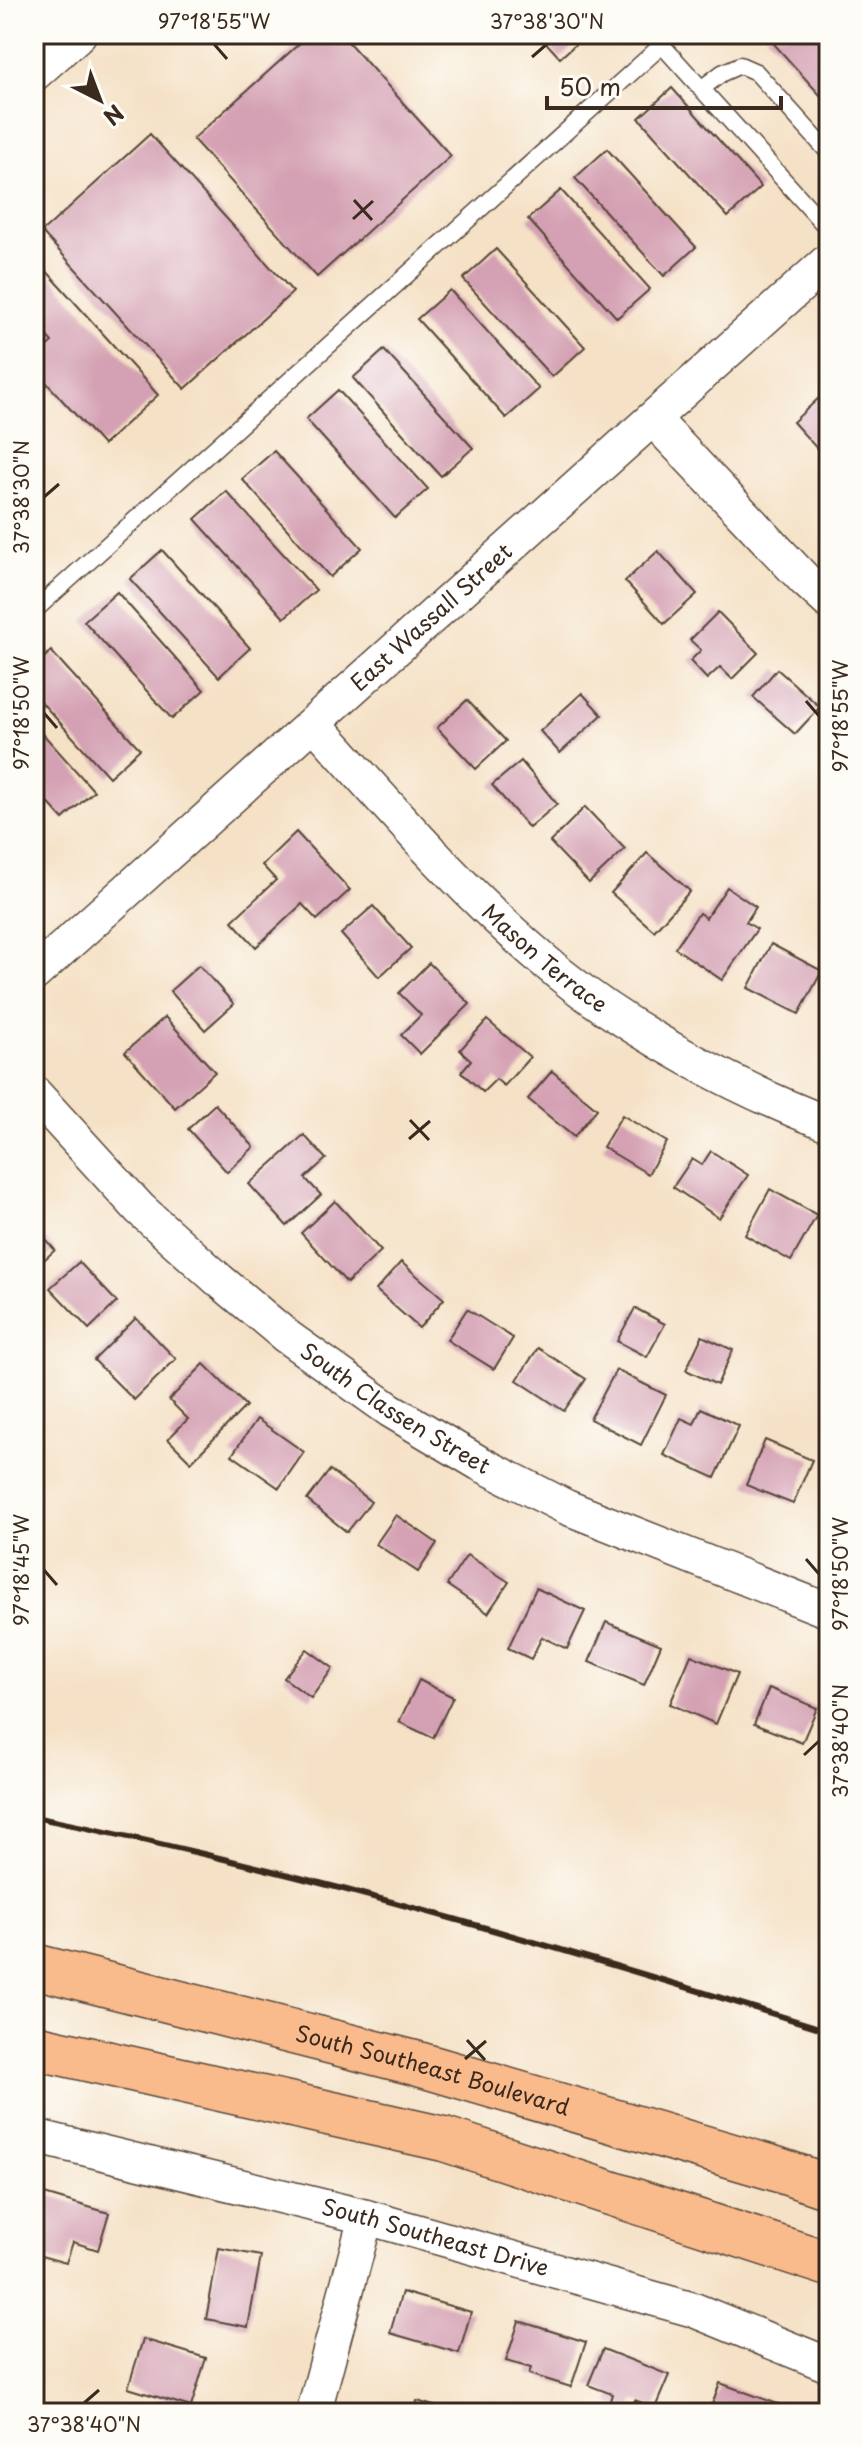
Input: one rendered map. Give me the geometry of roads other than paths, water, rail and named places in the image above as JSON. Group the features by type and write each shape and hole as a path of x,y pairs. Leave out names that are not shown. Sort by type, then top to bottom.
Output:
{"main road":[{"name":"South Southeast Boulevard","path":"34,1966 415,2063 829,2187"},
{"path":"34,2047 444,2139 829,2264"}],"street":[{"path":"34,74 79,34"},
{"name":"East Wassall Street","path":"34,974 829,260"},
{"path":"653,419 829,602"},
{"name":"Mason Terrace","path":"314,723 461,882 519,939 563,976 622,1017 741,1086 829,1124"},
{"name":"South Classen Street","path":"34,1093 151,1219 286,1336 390,1410 479,1463 566,1507 829,1611"},
{"name":"South Southeast Drive","path":"34,2136 366,2217 694,2310 829,2365"},
{"path":"314,2411 366,2217"}],"lane":[{"path":"34,611 657,40 829,230"},
{"path":"701,89 722,73 740,65 756,72 829,153"}],"railway":[{"path":"34,1817 135,1838 335,1887 533,1941 829,2031"}]}
